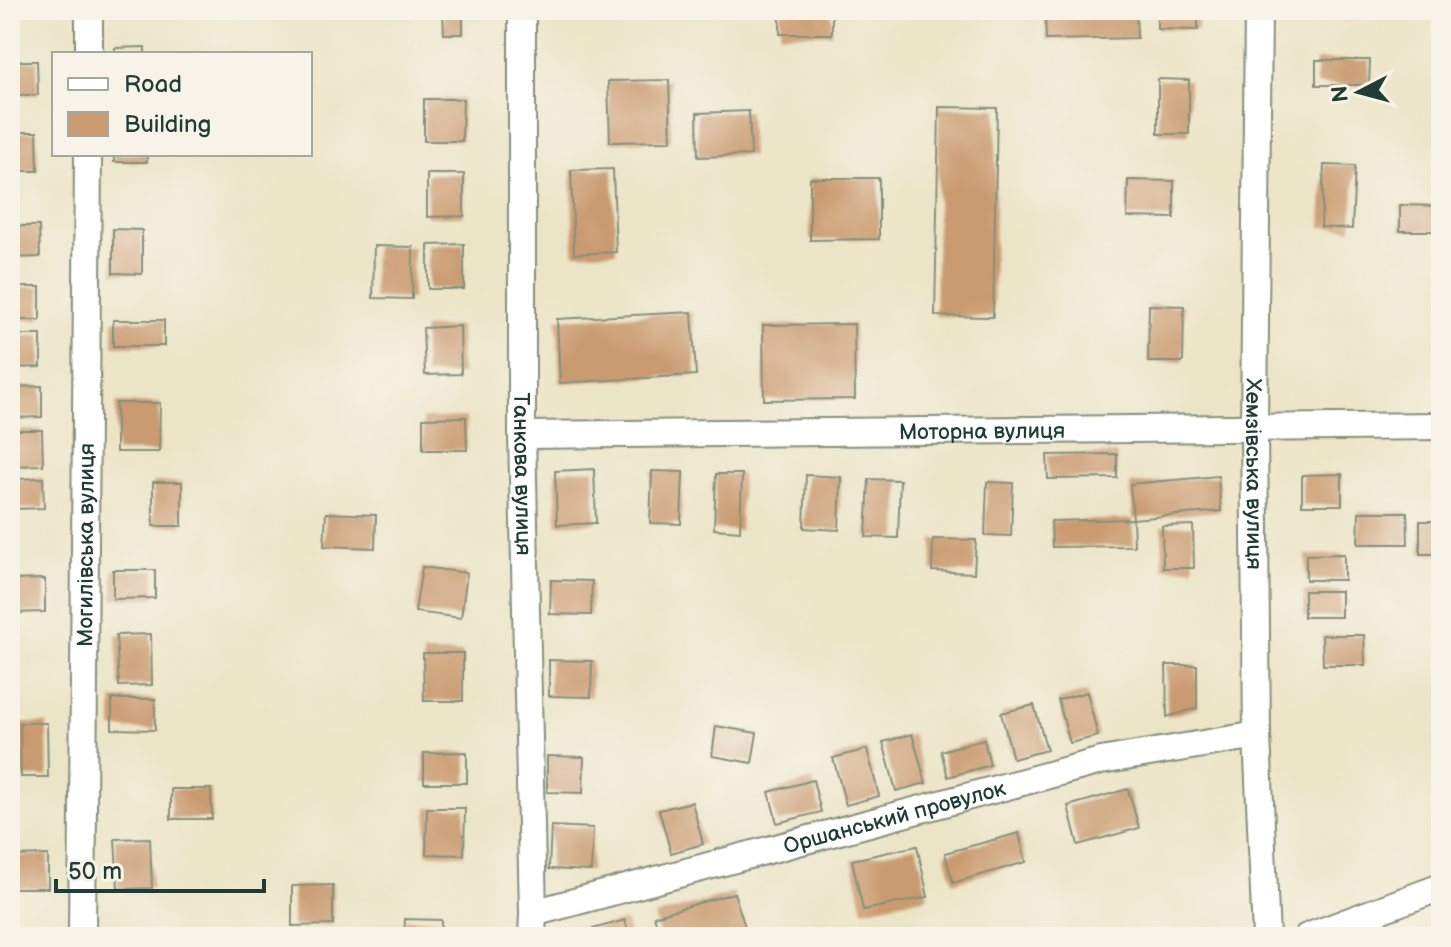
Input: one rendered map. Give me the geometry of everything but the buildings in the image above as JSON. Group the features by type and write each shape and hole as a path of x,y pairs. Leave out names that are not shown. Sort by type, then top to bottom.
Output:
{"street":[{"path":"89,10 89,52"},
{"name":"Танкова вулиця","path":"522,10 522,435 533,925"},
{"name":"Хемзівська вулиця","path":"1258,10 1254,428 1257,735 1266,937"},
{"name":"Могилівська вулиця","path":"82,937 88,156"},
{"name":"Моторна вулиця","path":"522,435 1441,426"},
{"name":"Оршанський провулок","path":"533,925 1101,761 1257,735"},
{"path":"1307,937 1441,887"}]}
